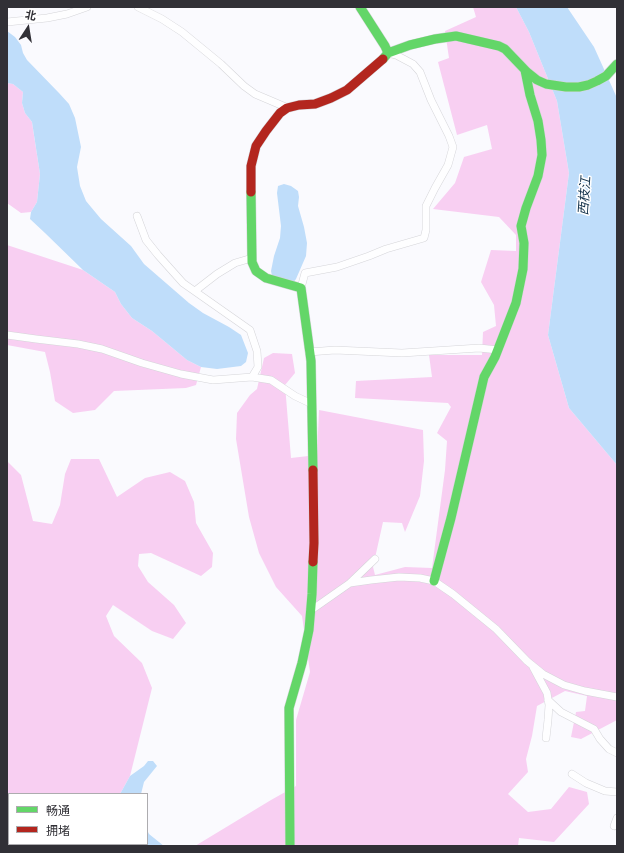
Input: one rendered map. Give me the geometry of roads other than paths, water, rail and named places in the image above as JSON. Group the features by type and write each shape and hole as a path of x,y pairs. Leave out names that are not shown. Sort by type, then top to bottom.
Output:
{"street":[{"path":"7,22 47,18 67,14 88,7"},
{"path":"138,7 162,19 182,32 255,94 288,108"},
{"path":"290,846 289,708 302,663 309,630 314,543 310,362 301,288 305,273 337,267 386,249 424,238 426,230 426,206 448,165 453,147 423,82 420,72 413,64 388,52 360,7"},
{"path":"301,288 266,278 256,271 252,262 251,166 256,146 280,113 288,108 299,105 315,104 331,98 347,90 381,62 388,52 435,38 456,36 499,46 505,49 537,80 546,84 561,87 579,87 588,85 606,76 616,65"},
{"path":"434,581 451,518 484,377 495,357 516,303 523,269 524,243 521,226 538,176 542,155 542,140 530,95 526,71"},
{"path":"137,216 146,240 158,256 183,283 250,330 257,351 258,367 252,376"},
{"path":"195,291 217,274 236,263 252,258"},
{"path":"7,334 102,349 180,374 213,380 252,376 271,380 312,404"},
{"path":"309,352 335,350 402,353 479,348 498,350"},
{"path":"310,611 350,583 376,559"},
{"path":"350,583 399,577 420,578 434,581 453,594 496,630 543,674 564,685 585,691 617,697"},
{"path":"531,664 547,693 548,720 546,738"},
{"path":"548,700 561,712 594,730 609,749 617,754"},
{"path":"572,774 586,783 605,791 617,792"},
{"path":"614,826 617,818"}],"water":[{"name":"西枝江","path":"516,7 567,7 594,47 617,98 617,465 569,408 548,335 569,173 557,101 529,32"},
{"path":"7,31 15,37 21,45 27,60 69,104 75,118 81,147 77,167 80,186 86,201 101,219 131,246 144,264 189,303 241,335 248,353 246,362 241,366 217,369 201,367 187,360 152,331 132,318 121,304 115,292 83,270 30,219 31,212 37,202 40,174 32,122 25,113 22,103 23,92 13,84 7,83"},
{"path":"284,184 291,186 298,191 298,206 307,243 306,256 293,283 272,276 271,271 280,238 281,226 277,193 278,186"},
{"path":"148,761 153,761 157,766 144,782 141,793 121,793 130,776 144,766"},
{"path":"8,826 8,845 148,845 148,832 164,846 7,846"}]}
